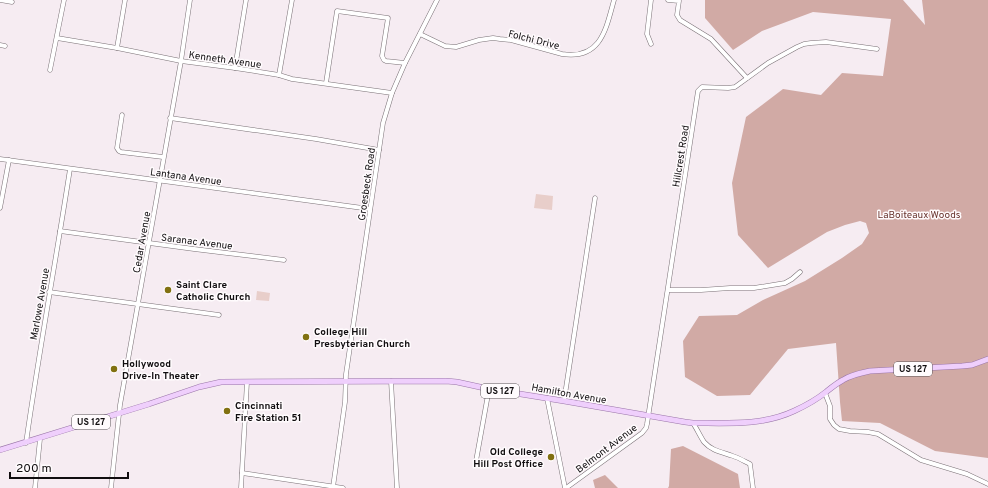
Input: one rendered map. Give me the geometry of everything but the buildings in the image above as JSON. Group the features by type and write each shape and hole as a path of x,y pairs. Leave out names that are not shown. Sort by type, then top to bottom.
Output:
{"main road":[{"name":"Hamilton Avenue","path":"0,450 150,404 205,385 221,382 446,381 693,423 745,423 773,419 785,415 810,403 844,380 861,373 962,366 976,364 988,359"}],"street":[{"path":"0,0 12,2"},
{"path":"50,70 64,0"},
{"path":"116,48 125,0"},
{"name":"Cedar Avenue","path":"111,488 120,413 190,0"},
{"path":"235,68 246,0"},
{"path":"279,75 292,0"},
{"name":"Groesbeck Road","path":"333,487 345,402 346,374 383,123 392,92 437,0"},
{"name":"Folchi Drive","path":"420,34 444,45 451,46 462,46 484,39 500,39 511,40 562,54 579,54 592,48 600,40 605,31 614,0"},
{"path":"651,0 647,34 651,44"},
{"path":"668,0 679,1 677,15 680,20 711,39 748,78"},
{"path":"326,83 337,11 388,18 382,56 386,60 405,63"},
{"name":"Kenneth Avenue","path":"57,38 180,61 279,75 292,79 392,92"},
{"name":"Hillcrest Road","path":"649,416 698,91 702,87 735,87 768,63 804,44 826,42 877,49"},
{"path":"122,115 117,148 119,151 163,157"},
{"path":"170,118 316,139 379,150"},
{"name":"Lantana Avenue","path":"0,159 370,209"},
{"path":"0,208 9,160"},
{"name":"Marlowe Avenue","path":"26,443 36,370 70,169"},
{"path":"564,401 595,198"},
{"name":"Saranac Avenue","path":"60,231 284,260"},
{"path":"668,290 754,288 785,283 800,272"},
{"path":"49,292 219,315"},
{"path":"391,381 397,488"},
{"path":"241,488 247,382"},
{"path":"476,461 489,389"},
{"path":"825,393 830,406 830,419 839,429 873,432 921,460 958,471 988,484"},
{"path":"547,398 566,488"},
{"name":"Belmont Avenue","path":"566,488 642,433 646,428 649,416"},
{"path":"693,423 704,442 710,447 750,464 753,488"},
{"path":"34,488 40,438"},
{"path":"242,472 343,488"}],"shaded area":[{"path":"536,194 553,196 552,210 534,208"},
{"path":"257,291 270,293 269,301 256,300"}],"green space":[{"name":"LaBoiteaux Woods","path":"705,0 903,0 925,25 922,0 988,0 988,458 935,451 880,423 842,421 836,343 788,349 750,395 717,396 685,377 683,341 699,316 737,315 763,300 805,281 862,244 869,233 866,223 860,221 845,225 827,232 768,268 738,235 732,183 746,117 783,89 821,95 842,73 883,76 891,19 813,12 762,31 733,50 705,18"},
{"path":"683,446 738,474 740,488 668,488 671,449"},
{"path":"605,475 618,488 595,488 593,480"}],"place":[{"name":"Saint Clare Catholic Church","path":"168,290"},
{"name":"College Hill Presbyterian Church","path":"306,337"},
{"name":"Hollywood Drive-In Theater","path":"114,369"},
{"name":"Cincinnati Fire Station 51","path":"227,411"},
{"name":"Old College Hill Post Office","path":"551,457"}]}
